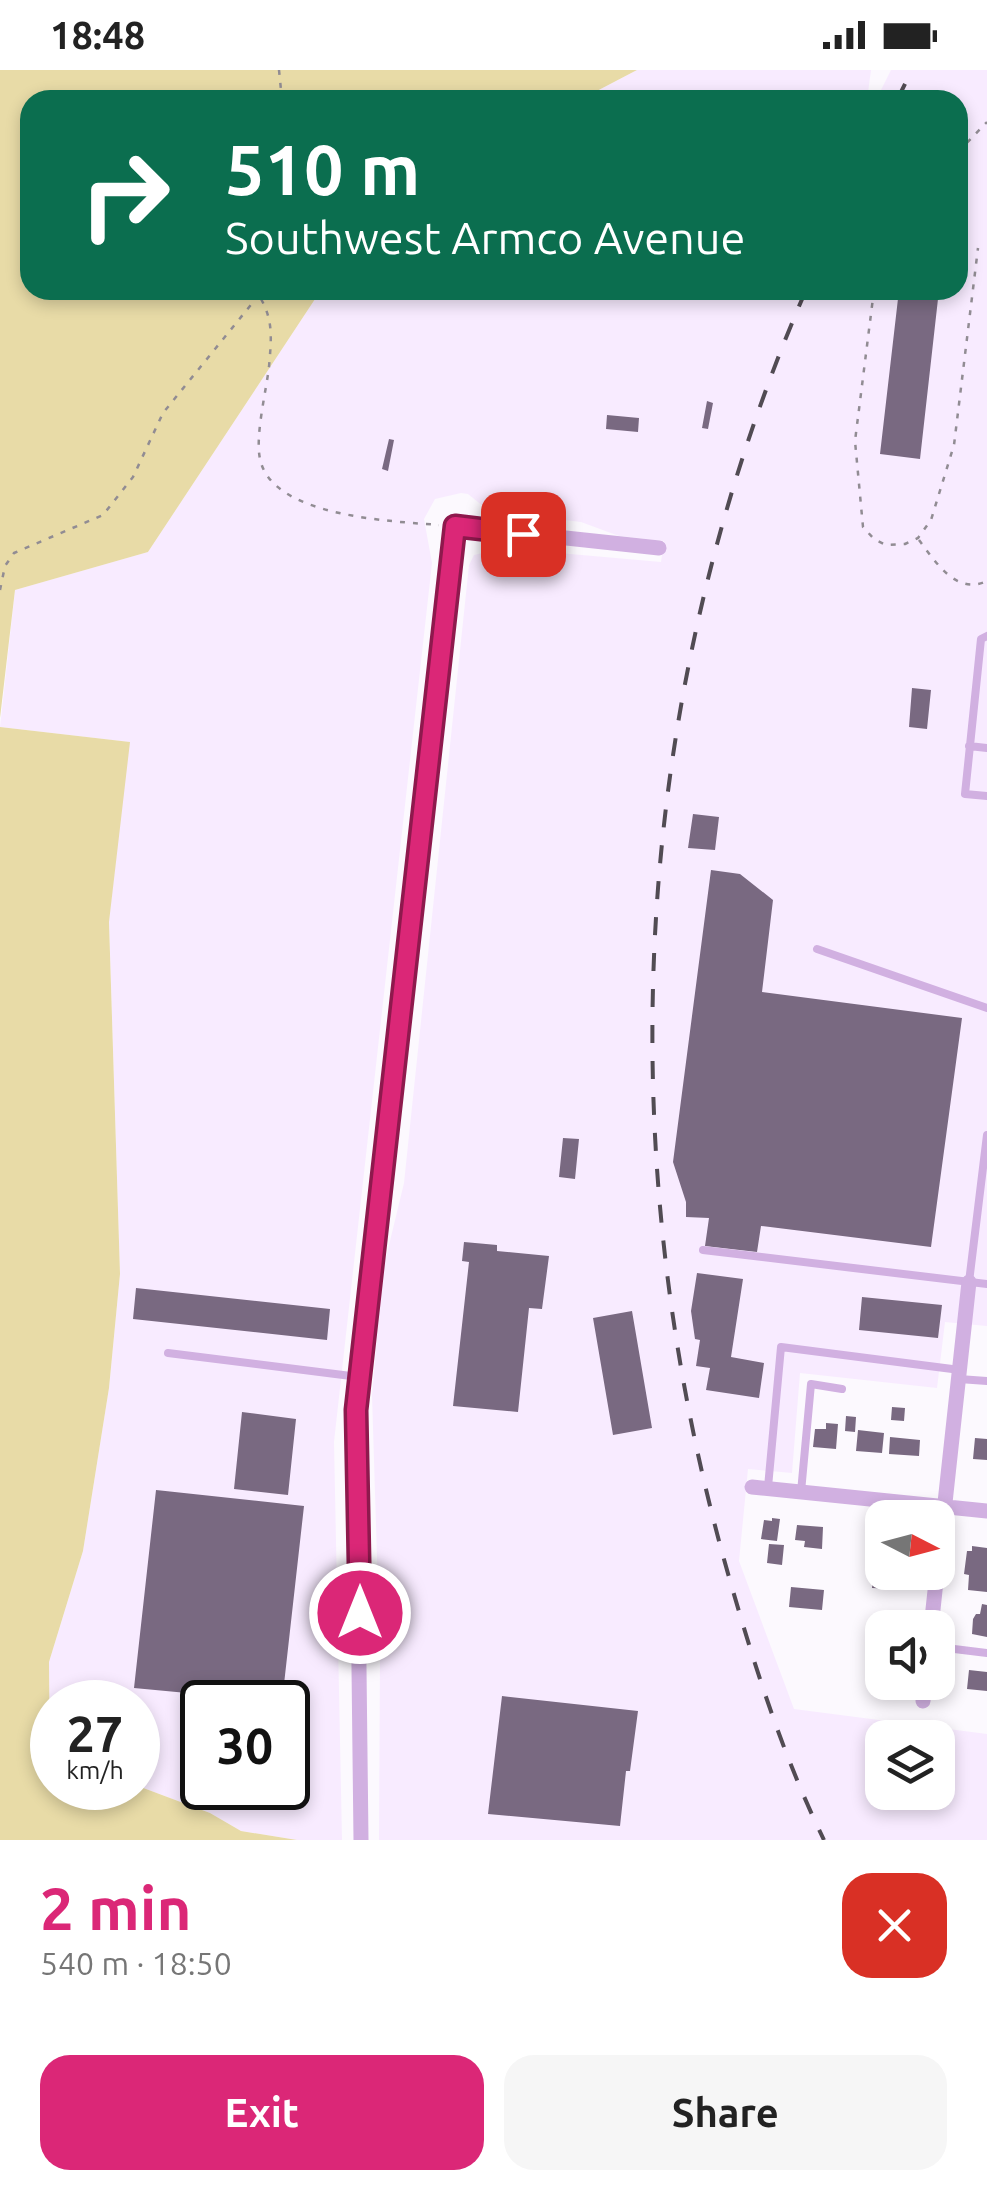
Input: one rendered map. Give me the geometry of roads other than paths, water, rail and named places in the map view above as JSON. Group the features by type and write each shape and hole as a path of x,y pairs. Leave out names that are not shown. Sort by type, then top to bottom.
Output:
{"street":[{"path":"361,1840 359,1480 355,1424 455,526 659,548"},
{"path":"945,1500 969,1282"},
{"path":"760,1488 883,1500"},
{"path":"955,1507 987,1511"}],"lane":[{"path":"987,636 981,639 965,794 987,796"},
{"path":"970,746 987,748"},
{"path":"817,949 987,1008"},
{"path":"969,1282 987,1134"},
{"path":"702,1250 987,1284"},
{"path":"760,1488 781,1348 987,1381"},
{"path":"168,1353 359,1377"},
{"path":"801,1492 811,1384 842,1389"},
{"path":"955,1649 987,1653"}],"railway":[{"path":"902,90 912,70"},
{"path":"802,300 747,446 702,605 671,767 655,930 653,1095 665,1259 691,1423 750,1649 784,1746 824,1840"}]}
